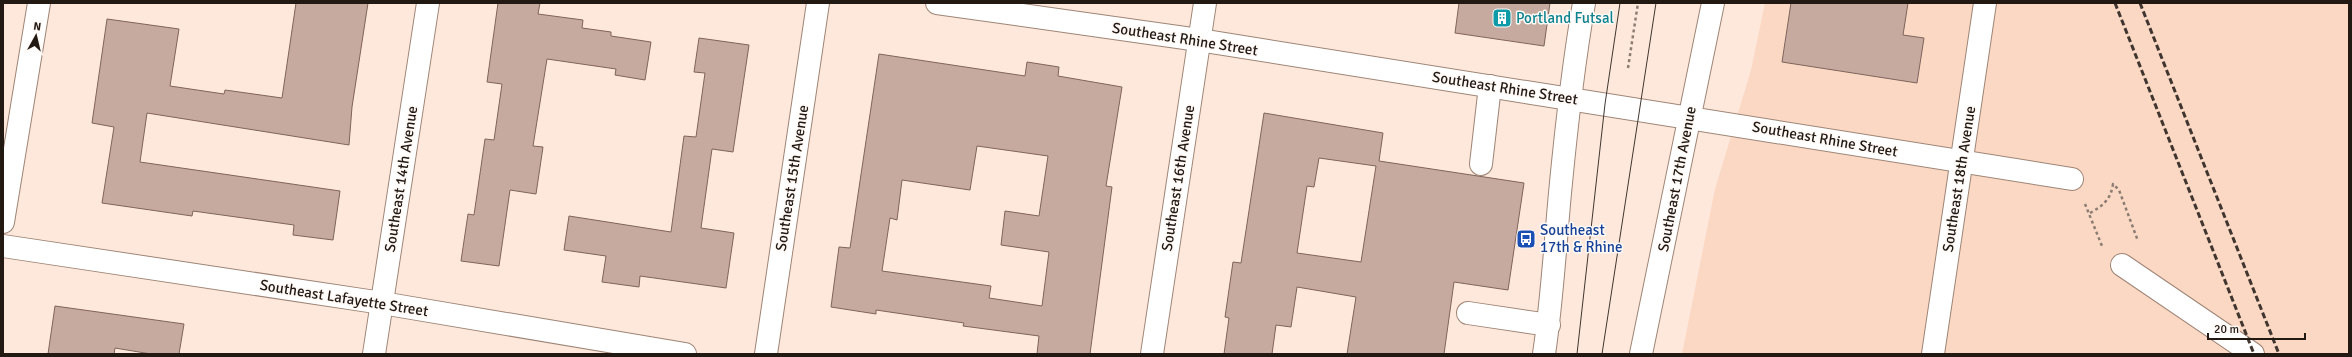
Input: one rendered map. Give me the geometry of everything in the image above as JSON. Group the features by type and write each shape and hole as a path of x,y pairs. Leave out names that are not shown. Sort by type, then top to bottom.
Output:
{"street":[{"path":"3,222 39,3"},
{"name":"Southeast 14th Avenue","path":"374,354 428,3"},
{"name":"Southeast 15th Avenue","path":"766,354 818,3"},
{"name":"Southeast Rhine Street","path":"937,3 1199,40 2072,179"},
{"name":"Southeast 16th Avenue","path":"1152,354 1205,3"},
{"path":"1544,354 1570,98 1584,3"},
{"name":"Southeast 17th Avenue","path":"1641,354 1713,3"},
{"name":"Southeast 18th Avenue","path":"1933,354 1985,3"},
{"path":"1482,164 1490,86"},
{"name":"Southeast Lafayette Street","path":"3,246 382,304 685,354"},
{"path":"2122,265 2253,354"},
{"path":"1468,313 1548,325"}],"path":[{"path":"1628,68 1638,3"},
{"path":"2072,179 2090,213 2104,254 2122,265"},
{"path":"2090,213 2106,202 2112,194 2113,184 2119,190"}],"shaded area":[{"path":"1765,3 2349,3 2349,354 1682,354 1715,189 1751,70"}],"building":[{"path":"296,3 368,3 352,107 349,145 147,113 140,162 340,191 333,240 293,235 294,225 193,211 192,216 102,203 114,127 92,123 107,19 179,29 170,86 224,94 225,90 282,98"},
{"path":"498,3 540,3 538,14 583,20 582,28 611,32 611,36 651,42 645,80 615,75 616,69 547,59 533,146 543,147 536,194 510,190 499,266 461,261 468,214 474,215 485,139 494,140 502,84 487,82"},
{"name":"Portland Futsal","path":"1459,3 1550,3 1544,46 1455,33"},
{"path":"1791,3 1908,3 1903,35 1924,38 1917,83 1782,62"},
{"path":"699,38 749,45 733,152 712,149 701,228 734,233 726,288 640,276 639,287 602,282 606,256 564,250 569,216 671,232 684,136 696,137 705,73 694,72"},
{"path":"879,54 1025,76 1027,62 1059,67 1058,76 1122,87 1106,186 1112,187 1090,354 1037,354 1039,336 963,326 964,323 876,310 876,314 831,307 839,247 850,248","holes":["977,146 1048,156 1039,216 1005,211 1001,245 1049,252 1042,306 989,298 991,286 882,271 890,218 897,220 902,180 970,190"]},
{"path":"1264,113 1383,133 1379,161 1524,183 1508,290 1454,282 1444,354 1347,354 1356,297 1297,287 1291,327 1276,325 1272,354 1224,354 1229,318 1225,317 1233,262 1241,263","holes":["1319,158 1376,166 1361,262 1297,253 1307,186 1314,187"]},
{"path":"55,306 184,324 179,354 151,354 115,348 114,354 48,354"}],"tram line":[{"path":"1577,354 1605,104 1620,3"},
{"path":"1602,354 1656,3"}],"railway":[{"path":"2115,3 2254,354"},
{"path":"2140,3 2279,354"}],"place":[{"name":"Portland Futsal","path":"1502,18"},
{"name":"Southeast 17th & Rhine","path":"1526,239"}]}
